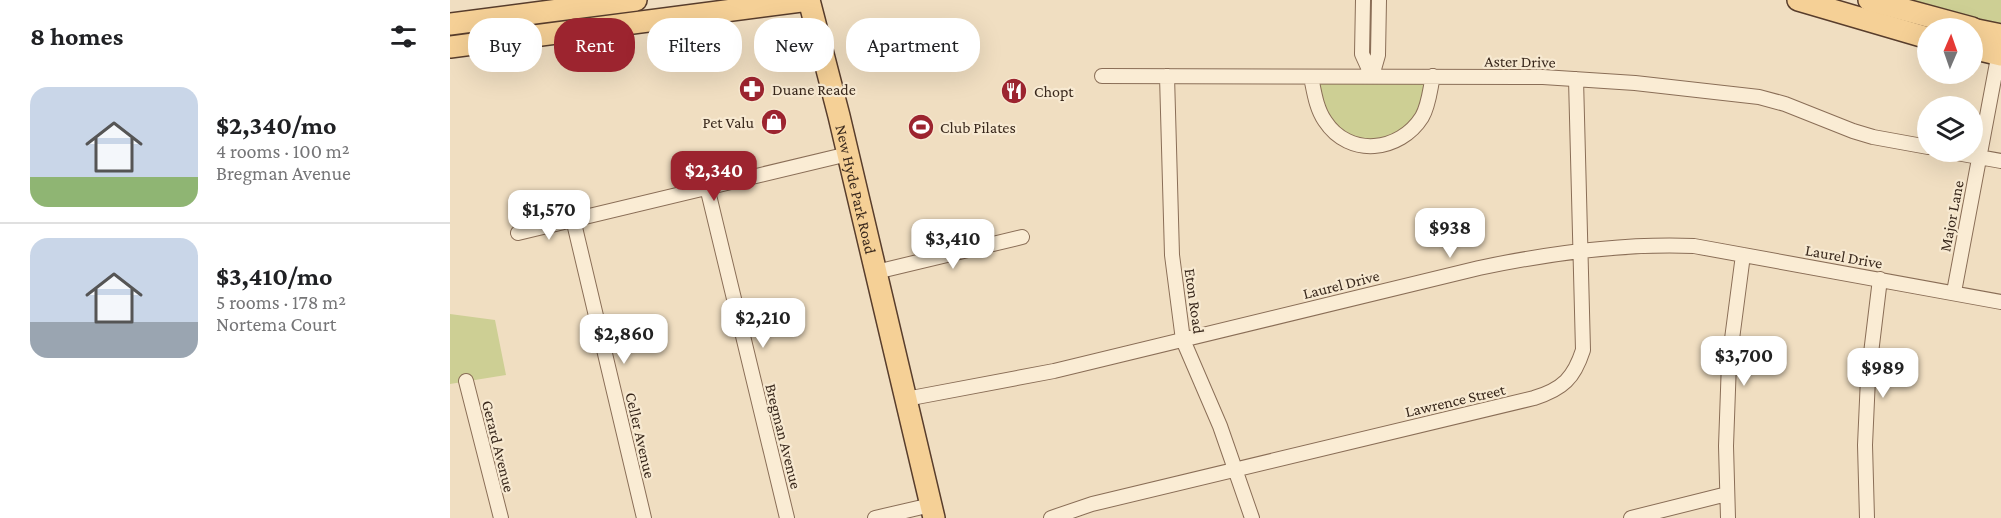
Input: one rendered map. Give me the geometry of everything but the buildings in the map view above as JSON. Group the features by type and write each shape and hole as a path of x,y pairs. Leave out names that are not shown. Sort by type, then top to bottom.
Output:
{"main road":[{"path":"450,24 636,0"},
{"path":"450,47 809,0"},
{"name":"New Hyde Park Road","path":"809,0 848,154 932,511"},
{"path":"1798,0 1917,35"},
{"path":"1869,0 1933,18"},
{"path":"1983,36 2000,46"},
{"path":"1983,47 2000,46"}],"street":[{"path":"1363,0 1362,54 1372,76"},
{"path":"1372,76 1378,55 1379,0"},
{"name":"Major Lane","path":"1983,136 2000,46"},
{"name":"Aster Drive","path":"1102,76 1433,76 1576,79 1635,83 1759,97 1785,104 1872,137 1917,145"},
{"name":"Eton Road","path":"1167,76 1172,255 1183,340 1220,426 1252,518"},
{"path":"1311,77 1318,108 1332,130 1346,140 1361,146 1374,147 1396,141 1414,128 1426,109 1433,76"},
{"name":"Lawrence Street","path":"1051,518 1092,504 1534,398 1560,387 1570,379 1578,367 1583,350 1576,79"},
{"path":"518,233 848,154"},
{"path":"1983,158 2001,161"},
{"name":"Major Lane","path":"1954,292 1978,162"},
{"name":"Bregman Avenue","path":"707,187 787,518"},
{"name":"Celler Avenue","path":"573,219 644,518"},
{"path":"876,272 1022,237"},
{"name":"Laurel Drive","path":"906,399 1054,371 1479,268 1581,251 1659,245 1694,246 2001,302"},
{"path":"1728,518 1726,446 1730,362 1743,255"},
{"path":"1867,518 1865,445 1868,378 1880,279"},
{"name":"Gerard Avenue","path":"466,381 501,518"},
{"path":"1631,518 1727,494"},
{"path":"875,518 932,511"}],"green space":[{"path":"1363,0 1379,0 1372,75 1362,54"},
{"path":"1870,0 2001,0 2001,35 1983,30 1983,18 1937,18"},
{"path":"1433,76 1414,128 1374,147 1332,130 1311,77"},
{"path":"450,314 495,320 506,375 450,384"}],"place":[{"name":"Duane Reade","path":"752,89"},
{"name":"Chopt","path":"1014,91"},
{"name":"Pet Valu","path":"774,122"},
{"name":"Club Pilates","path":"921,127"}]}
